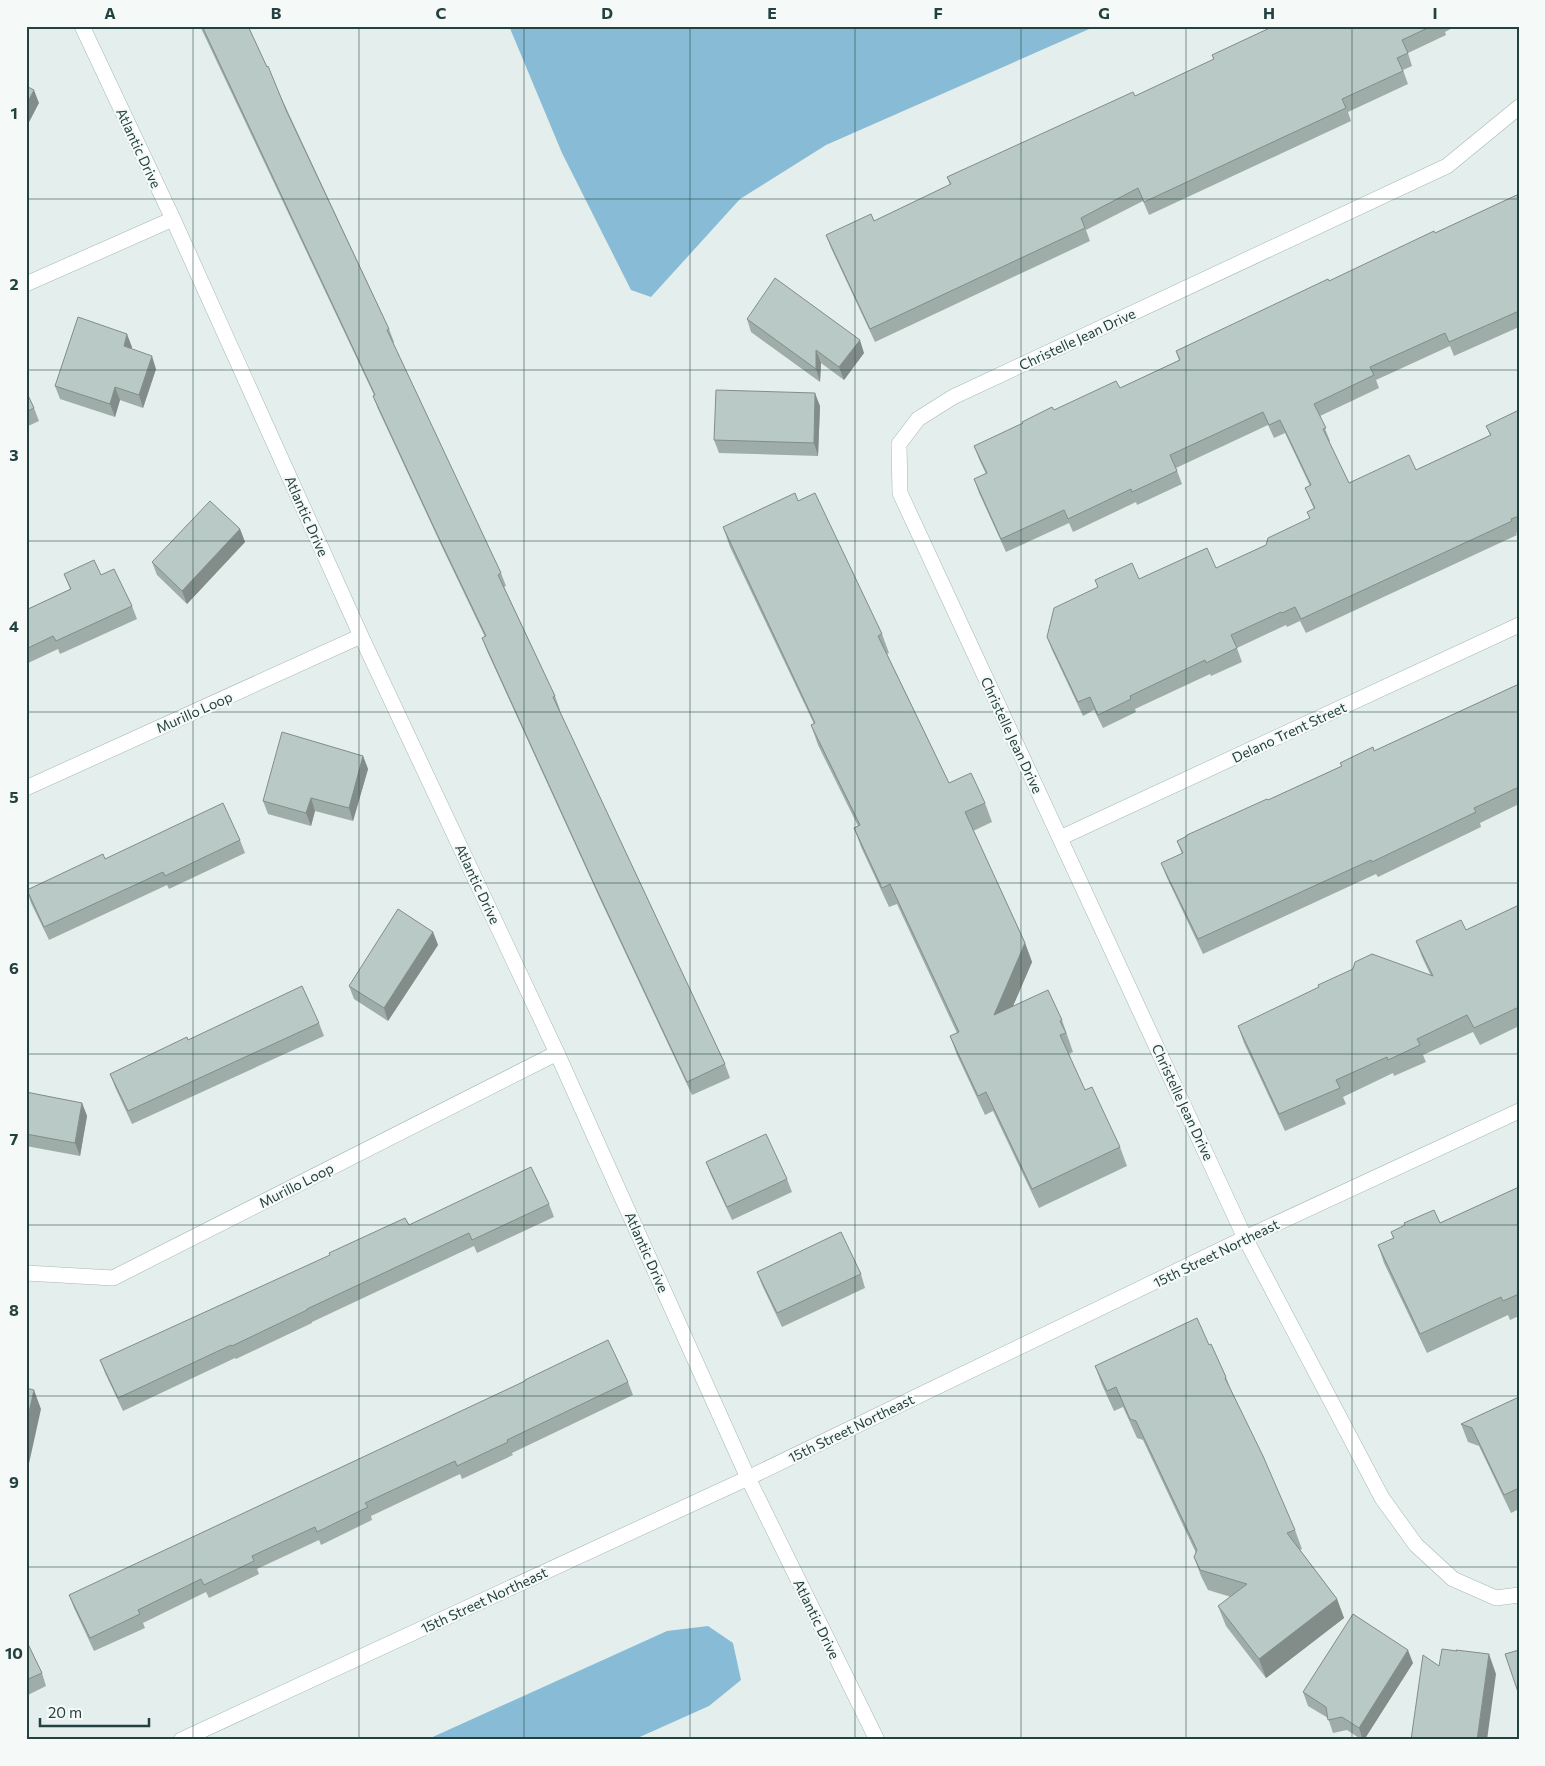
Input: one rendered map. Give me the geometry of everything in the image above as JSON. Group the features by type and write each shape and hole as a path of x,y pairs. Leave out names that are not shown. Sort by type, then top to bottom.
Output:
{"street":[{"name":"Atlantic Drive","path":"82,26 173,219 361,636 557,1052 748,1478 877,1740"},
{"name":"Christelle Jean Drive","path":"1519,107 1447,166 953,397 918,419 899,444 900,493 1245,1238 1382,1498 1416,1545 1453,1579 1496,1598 1519,1595"},
{"path":"26,284 173,219"},
{"name":"Delano Trent Street","path":"1060,838 1519,625"},
{"name":"Murillo Loop","path":"26,788 361,636"},
{"name":"Murillo Loop","path":"26,1273 113,1278 557,1052"},
{"name":"15th Street Northeast","path":"181,1740 748,1478 1245,1238 1519,1111"}],"water":[{"path":"509,26 1096,26 826,145 740,199 651,297 631,290 562,153"},
{"path":"708,1626 733,1643 741,1680 709,1706 633,1740 426,1740 667,1631"}],"building":[{"path":"202,26 248,26 501,573 498,575 555,696 553,697 725,1064 687,1082 482,638 486,636"},
{"path":"1274,26 1432,26 1402,40 1408,53 1397,58 1403,71 1342,99 1346,108 1144,202 1138,188 1081,218 1085,228 870,329 826,235 871,214 874,221 951,184 947,177 1133,92 1135,96 1214,59 1212,55"},
{"path":"26,86 34,90 26,105"},
{"path":"1519,194 1519,311 1449,342 1445,333 1370,367 1374,375 1314,404 1326,428 1323,429 1349,483 1409,455 1416,470 1491,435 1486,426 1519,410 1519,516 1511,519 1512,521 1301,619 1295,607 1231,635 1237,648 1206,663 1205,660 1130,696 1131,699 1098,715 1090,697 1078,702 1047,637 1054,608 1098,587 1095,580 1132,563 1139,579 1207,548 1216,568 1266,545 1268,538 1310,518 1307,512 1315,508 1305,488 1311,485 1280,420 1269,425 1263,412 1170,455 1177,471 1132,492 1131,489 1068,519 1064,510 1001,539 974,479 987,473 974,446 1052,407 1054,410 1116,381 1120,388 1180,360 1176,351 1328,279 1329,281 1434,231 1435,233"},
{"path":"775,278 860,340 839,367 816,350 816,369 747,319"},
{"path":"78,317 127,334 124,346 152,356 139,395 115,387 110,404 55,386"},
{"path":"716,390 815,393 814,443 714,440"},
{"path":"26,391 34,408 26,412"},
{"path":"795,493 798,501 815,493 882,634 878,636 949,783 971,773 985,803 965,812 1025,943 994,1015 1048,990 1066,1033 1060,1035 1085,1090 1092,1087 1120,1147 1032,1189 986,1092 978,1096 950,1036 959,1032 890,884 882,888 854,828 860,825 811,725 815,723 723,527"},
{"path":"210,501 240,529 182,591 152,562"},
{"path":"94,560 101,575 114,569 132,606 56,641 53,636 26,649 26,610 71,589 64,574"},
{"path":"1519,684 1519,787 1474,808 1476,812 1372,862 1371,860 1198,939 1161,863 1183,853 1177,841 1342,766 1340,763 1373,747 1374,751"},
{"path":"282,732 363,756 349,808 311,798 306,813 263,801"},
{"path":"223,803 240,840 165,876 163,872 44,927 27,890 103,854 105,859"},
{"path":"1519,905 1519,1007 1474,1028 1467,1015 1417,1039 1420,1045 1388,1060 1387,1057 1336,1080 1340,1088 1279,1114 1238,1026 1353,969 1355,962 1372,954 1433,976 1416,941 1461,920 1466,930"},
{"path":"398,909 433,932 384,1008 349,986"},
{"path":"302,986 319,1023 128,1111 110,1074 187,1037 188,1040"},
{"path":"26,1092 82,1103 75,1143 26,1134"},
{"path":"766,1134 787,1179 727,1207 706,1162"},
{"path":"531,1167 549,1204 472,1240 469,1233 118,1398 100,1360 330,1255 329,1253 405,1218 409,1225"},
{"path":"1519,1187 1519,1294 1503,1301 1501,1297 1420,1334 1378,1245 1394,1238 1391,1232 1405,1225 1404,1223 1434,1210 1440,1223"},
{"path":"841,1232 861,1274 777,1313 757,1272"},
{"path":"1197,1318 1263,1456 1295,1530 1287,1533 1337,1599 1259,1659 1218,1606 1247,1584 1200,1570 1194,1557 1197,1550 1136,1421 1130,1419 1116,1387 1107,1391 1095,1366"},
{"path":"608,1340 628,1382 457,1466 455,1461 365,1503 368,1507 317,1532 315,1527 252,1556 254,1561 204,1585 201,1579 138,1610 140,1614 90,1638 69,1595 525,1381"},
{"path":"26,1388 34,1390 26,1425"},
{"path":"1519,1397 1519,1488 1504,1495 1472,1428 1461,1424"},
{"path":"1353,1614 1408,1650 1359,1728 1342,1717 1328,1720 1326,1707 1303,1692"},
{"path":"26,1640 42,1673 26,1680"},
{"path":"1442,1649 1489,1654 1477,1740 1411,1740 1423,1655 1439,1666"},
{"path":"1519,1650 1519,1695 1505,1654"}]}
